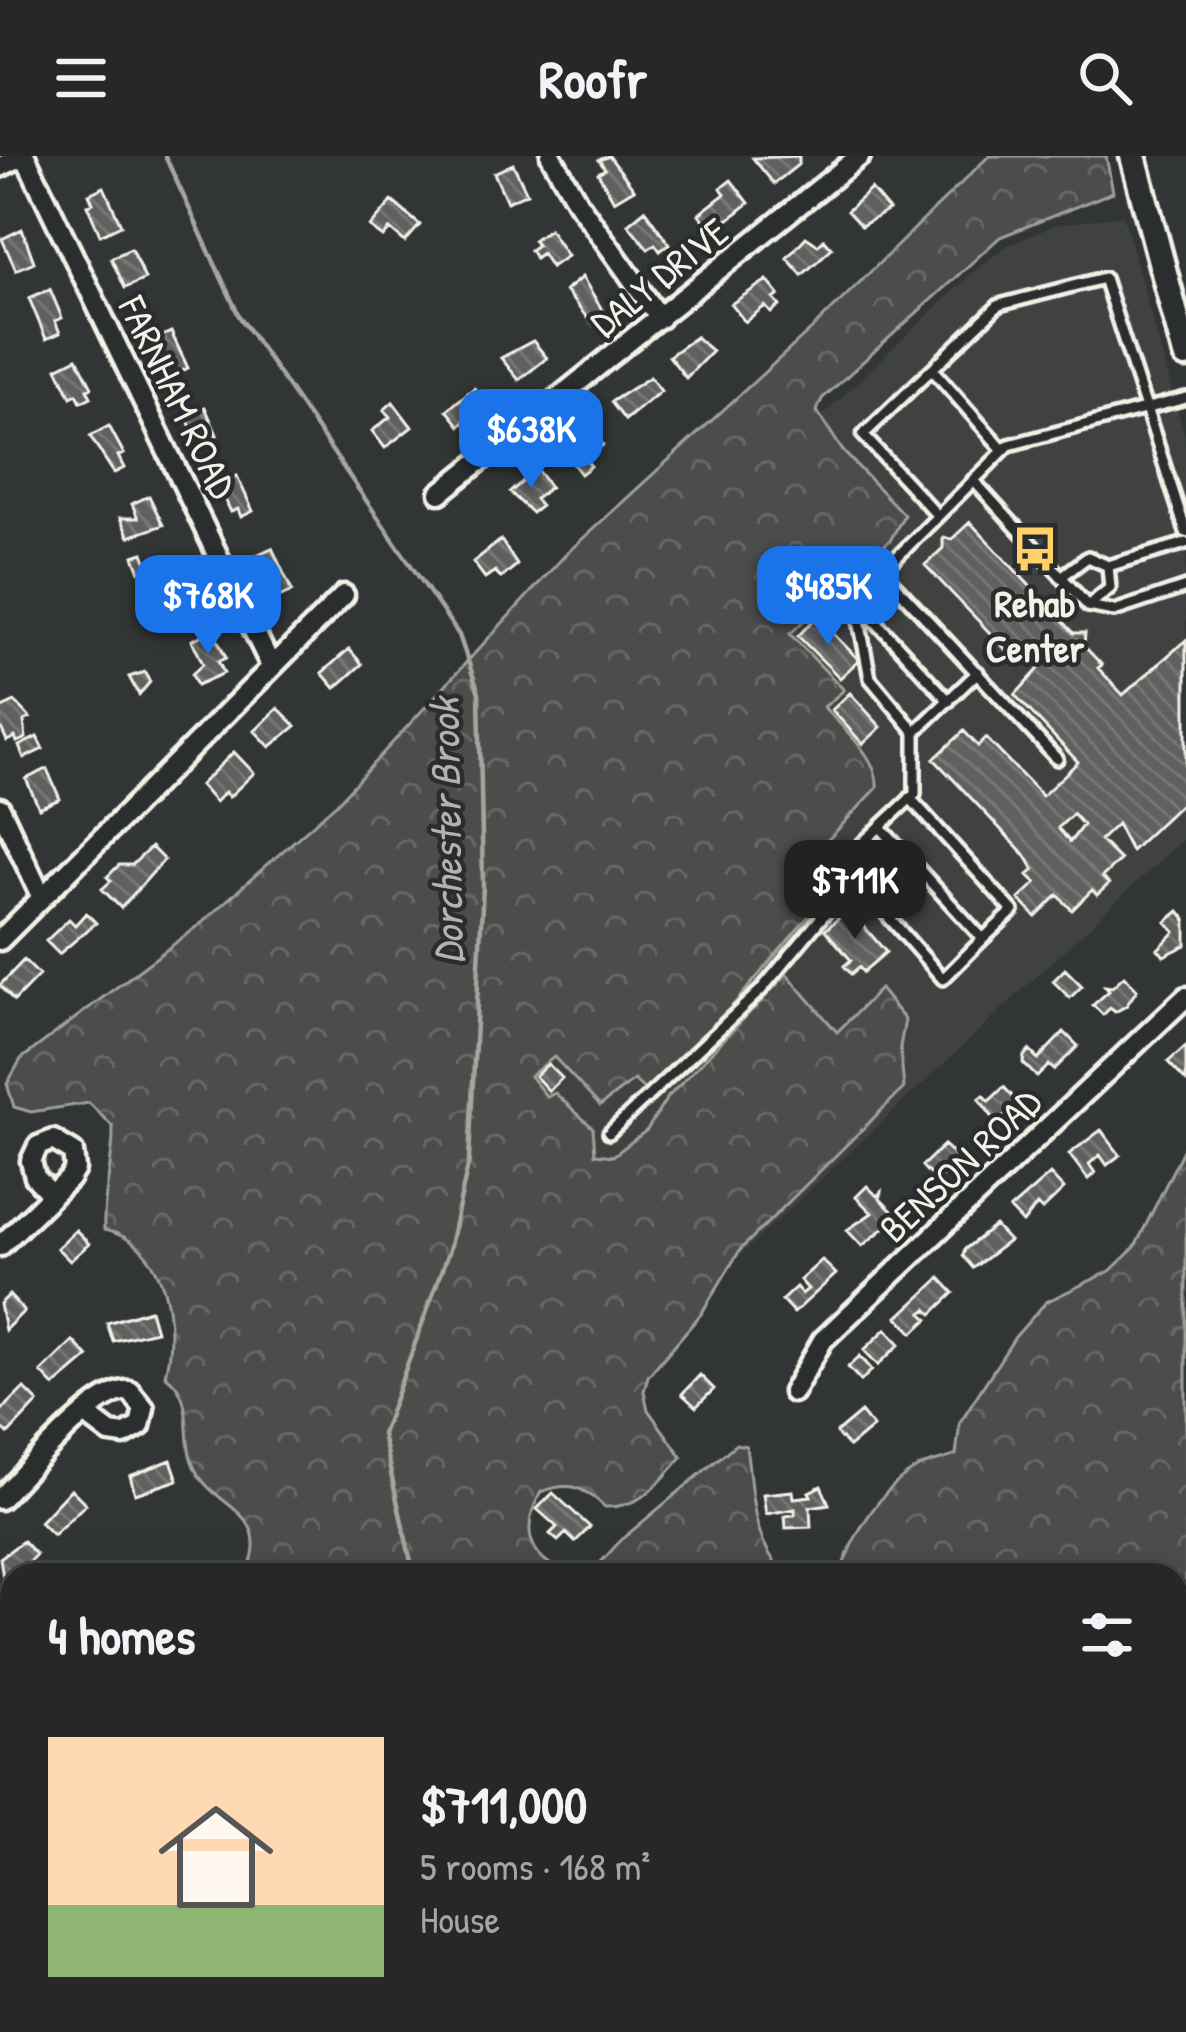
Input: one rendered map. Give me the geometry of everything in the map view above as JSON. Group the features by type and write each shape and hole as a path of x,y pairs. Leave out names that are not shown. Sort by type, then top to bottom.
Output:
{"main road":[{"path":"1133,156 1186,355"}],"street":[{"path":"0,167 23,156"},
{"name":"FARNHAM ROAD","path":"23,156 271,667"},
{"path":"551,156 578,203 660,318"},
{"name":"DALY DRIVE","path":"440,494 860,156"},
{"path":"0,940 344,595"},
{"path":"0,808 42,898"},
{"name":"BENSON ROAD","path":"793,1392 823,1340 1186,997"},
{"path":"0,1246 52,1196"},
{"path":"0,1499 85,1414"}],"lane":[{"path":"937,515 863,435 999,305 1104,278 1186,532"},
{"path":"932,369 1004,450"},
{"path":"855,598 1004,450 1186,398"},
{"path":"973,480 1088,606 1114,611 1186,586"},
{"path":"1061,577 1088,557 1108,566 1186,543"},
{"path":"1088,606 1110,588 1108,566"},
{"path":"882,571 1057,759"},
{"path":"855,598 949,700"},
{"path":"855,598 870,678 915,732"},
{"path":"609,1133 760,990 837,898 841,863 910,798 915,732 979,672"},
{"path":"841,863 943,979 1013,910 910,798"},
{"path":"880,827 982,939"}],"shaded area":[{"path":"1123,215 1186,441 1186,836 599,1388 439,781 974,271 1007,246 1055,225"}],"green space":[{"path":"989,156 1106,156 1113,192 1000,237 822,399 817,411 843,451 904,515 891,539 790,634 844,690 824,707 866,755 877,788 806,863 804,872 816,902 813,911 735,1003 646,1091 634,1080 600,1106 554,1057 530,1076 547,1097 555,1093 593,1128 595,1154 613,1156 647,1130 667,1098 787,974 837,1032 880,989 905,1020 900,1047 904,1088 740,1250 701,1314 648,1376 644,1391 648,1410 682,1457 649,1492 629,1503 605,1507 575,1488 541,1492 533,1509 531,1538 550,1563 250,1563 254,1537 248,1524 204,1483 190,1457 185,1406 165,1375 168,1310 155,1268 126,1238 104,1230 113,1127 89,1103 31,1112 14,1107 7,1084 21,1059 198,926 337,803 567,553 816,325"},
{"path":"1186,1144 1186,1563 845,1563 860,1529 893,1487 919,1467 956,1455 960,1422 1015,1337 1046,1302 1110,1271 1135,1247"},
{"path":"736,1444 746,1446 759,1531 776,1563 600,1563"}],"building":[{"path":"609,156 634,189 614,201 598,173 605,169 599,160"},
{"path":"799,156 799,164 774,184 753,158"},
{"path":"513,164 527,193 507,202 494,173"},
{"path":"731,180 749,203 713,232 699,214 725,194 721,188"},
{"path":"104,187 121,225 100,235 87,205 93,203 89,194"},
{"path":"871,189 889,210 861,226 847,211"},
{"path":"392,201 420,225 405,242 390,229 383,237 370,227"},
{"path":"645,210 669,244 660,251 655,244 648,249 628,224"},
{"path":"22,229 34,262 16,270 2,239"},
{"path":"549,229 567,256 551,267 542,253 535,258 530,250 537,245 533,240"},
{"path":"806,237 818,245 824,239 832,248 802,275 787,258"},
{"path":"131,249 145,279 125,288 111,258"},
{"path":"582,277 606,316 594,326 565,291"},
{"path":"767,280 779,295 774,299 780,306 771,313 765,306 745,322 731,304"},
{"path":"50,289 62,318 55,321 60,333 46,339 29,298"},
{"path":"171,332 188,368 173,375 170,368 164,371 150,342"},
{"path":"696,337 712,351 686,378 669,356"},
{"path":"533,341 547,358 519,380 501,358"},
{"path":"77,358 92,387 87,389 91,397 81,402 77,394 71,397 57,368"},
{"path":"650,377 661,391 625,420 611,402"},
{"path":"474,388 487,404 460,426 447,410"},
{"path":"393,402 412,427 385,448 372,431 390,417 384,410"},
{"path":"205,407 217,435 198,443 186,416"},
{"path":"109,426 124,454 118,456 124,468 114,473 90,436"},
{"path":"590,428 603,445 585,459 591,466 581,474 562,450"},
{"path":"537,470 550,487 535,499 541,506 532,513 510,492"},
{"path":"237,476 253,511 241,517 238,509 231,512 218,485"},
{"path":"149,496 163,525 129,537 120,518 138,518 132,504"},
{"path":"970,522 1074,633 1085,633 1084,646 1123,695 1186,640 1186,799 1131,851 1117,824 1100,840 1120,860 1102,877 1109,884 1097,895 1092,890 1072,910 1058,895 1036,917 1019,899 1036,883 1028,875 1034,870 1026,856 934,759 964,731 978,746 986,738 1042,796 1078,762 1015,695 1047,660 1032,644 1026,650 1021,644 1010,654 925,565 943,548 943,538 952,539","holes":["1073,814 1083,825 1070,842 1058,828"]},
{"path":"501,540 517,565 501,578 495,571 485,578 473,562"},
{"path":"272,548 292,591 272,600 252,557"},
{"path":"143,553 149,569 140,572 134,556"},
{"path":"189,581 202,609 171,619 165,607 174,603 168,591"},
{"path":"817,617 859,660 840,678 798,636"},
{"path":"213,630 226,658 218,661 224,673 197,685 192,674 203,664 192,640"},
{"path":"349,649 362,664 335,688 322,673"},
{"path":"145,672 150,682 139,695 129,677"},
{"path":"850,693 881,727 863,744 832,710"},
{"path":"15,702 30,718 24,721 26,738 17,742 15,737 7,741 0,726 0,709"},
{"path":"278,708 296,726 270,747 255,731"},
{"path":"37,737 43,749 24,758 19,746"},
{"path":"234,752 254,773 229,797 225,792 215,802 200,785"},
{"path":"47,769 60,799 39,808 26,779"},
{"path":"151,847 164,860 121,908 102,889 111,881 107,877 119,865 132,865"},
{"path":"849,909 886,952 863,972 859,967 851,974 844,966 851,960 825,930"},
{"path":"1179,911 1186,920 1186,945 1164,956 1158,949 1175,932 1166,922"},
{"path":"86,913 96,923 59,954 46,941 69,919 75,925"},
{"path":"24,960 39,975 14,1001 0,985"},
{"path":"1065,969 1082,986 1070,998 1053,981"},
{"path":"1124,976 1137,990 1126,1006 1115,1012 1110,1008 1103,1015 1093,1005 1109,991 1105,986 1112,987"},
{"path":"1064,1032 1078,1046 1054,1070 1049,1065 1037,1077 1023,1063 1024,1056 1029,1050 1038,1059"},
{"path":"1186,1046 1186,1081 1168,1062"},
{"path":"548,1064 562,1078 549,1091 535,1076"},
{"path":"1004,1087 1019,1104 997,1123 979,1099 984,1095 989,1101"},
{"path":"1101,1130 1120,1155 1107,1165 1100,1155 1089,1164 1095,1173 1088,1179 1069,1154"},
{"path":"944,1145 958,1160 936,1181 922,1166"},
{"path":"1050,1174 1064,1189 1042,1210 1037,1205 1023,1223 1010,1209"},
{"path":"867,1186 877,1196 881,1192 880,1199 898,1217 862,1246 847,1230 872,1213 856,1197"},
{"path":"995,1226 1009,1241 973,1268 963,1256 965,1249"},
{"path":"76,1230 89,1244 70,1261 57,1248"},
{"path":"822,1260 836,1274 794,1313 782,1300 796,1287 802,1294 808,1289 800,1280"},
{"path":"940,1278 954,1293 932,1314 927,1309 922,1313 928,1319 913,1333 898,1317"},
{"path":"9,1295 24,1311 5,1330 0,1304"},
{"path":"150,1310 156,1331 113,1341 107,1323"},
{"path":"886,1329 900,1344 878,1365 864,1350"},
{"path":"73,1341 88,1357 54,1386 41,1372"},
{"path":"860,1356 872,1370 861,1381 848,1367"},
{"path":"700,1375 714,1389 696,1407 682,1394"},
{"path":"24,1388 38,1402 8,1434 0,1426 0,1412"},
{"path":"861,1412 873,1427 849,1447 836,1433"},
{"path":"171,1460 178,1480 135,1494 130,1476"},
{"path":"821,1486 829,1504 810,1507 811,1527 786,1528 785,1516 795,1515 795,1509 766,1514 763,1494 793,1491 794,1498 811,1496 809,1492"},
{"path":"71,1489 86,1504 53,1535 40,1522"},
{"path":"553,1493 590,1527 575,1542 566,1533 558,1541 550,1534 557,1527 537,1509"},
{"path":"23,1541 36,1555 27,1563 1,1563 0,1558"}],"waterway":[{"name":"Dorchester Brook","path":"165,156 239,316 459,635 479,693 483,885 469,1161 449,1250 382,1434 411,1563"}],"place":[{"name":"Rehab Center","path":"1035,549"}]}
